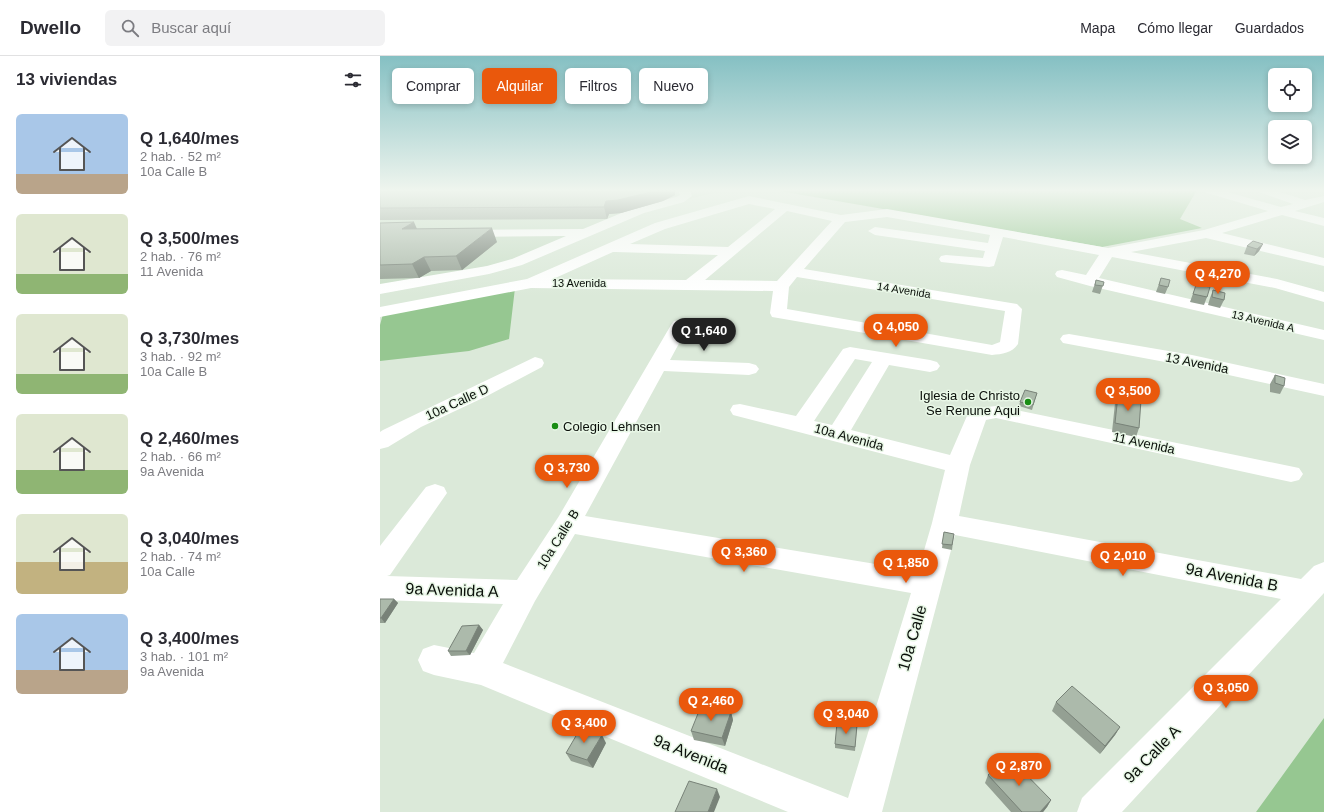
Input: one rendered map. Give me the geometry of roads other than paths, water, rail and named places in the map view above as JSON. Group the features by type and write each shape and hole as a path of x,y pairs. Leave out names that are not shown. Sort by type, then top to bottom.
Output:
{"street":[{"path":"380,289 489,270 517,262 602,225"},
{"path":"531,283 662,225"},
{"path":"691,284 763,225"},
{"path":"781,286 792,272 836,225"},
{"path":"958,225 1277,284"},
{"path":"1108,252 1143,247 1206,234 1231,226 1310,246"},
{"path":"450,233 575,232 590,230"},
{"path":"875,231 993,248"},
{"path":"946,259 988,263 997,232"},
{"path":"1206,234 1324,262"},
{"path":"1143,247 1324,297"},
{"path":"610,248 730,251"},
{"path":"1090,281 1108,252"},
{"name":"14 Avenida","path":"781,286 777,311 779,313 992,350 1010,344 1014,309 1009,306 792,272"},
{"name":"13 Avenida A","path":"1062,274 1324,335"},
{"name":"13 Avenida","path":"380,312 531,283 781,286"},
{"name":"10a Calle B","path":"482,670 525,592 568,523 680,325"},
{"name":"13 Avenida","path":"1069,339 1192,361 1324,390"},
{"path":"801,424 851,352 930,366"},
{"path":"837,434 884,358"},
{"name":"10a Calle D","path":"380,442 432,413 473,396 535,363"},
{"path":"658,365 749,369"},
{"name":"10a Avenida","path":"740,410 801,424 958,465"},
{"name":"10a Calle","path":"864,812 945,523 958,465 976,416 980,413 996,412"},
{"name":"11 Avenida","path":"996,412 1291,474"},
{"path":"380,567 435,493"},
{"path":"568,523 927,584"},
{"name":"9a Avenida B","path":"945,523 1316,583"},
{"name":"9a Calle A","path":"1096,812 1316,583"},
{"name":"9a Avenida A","path":"380,588 525,592"},
{"name":"9a Avenida","path":"434,660 482,670 835,812"}],"place":[{"name":"Iglesia de Christo Se Renune Aqui","path":"1028,402"},
{"name":"Colegio Lehnsen","path":"555,426"}]}
